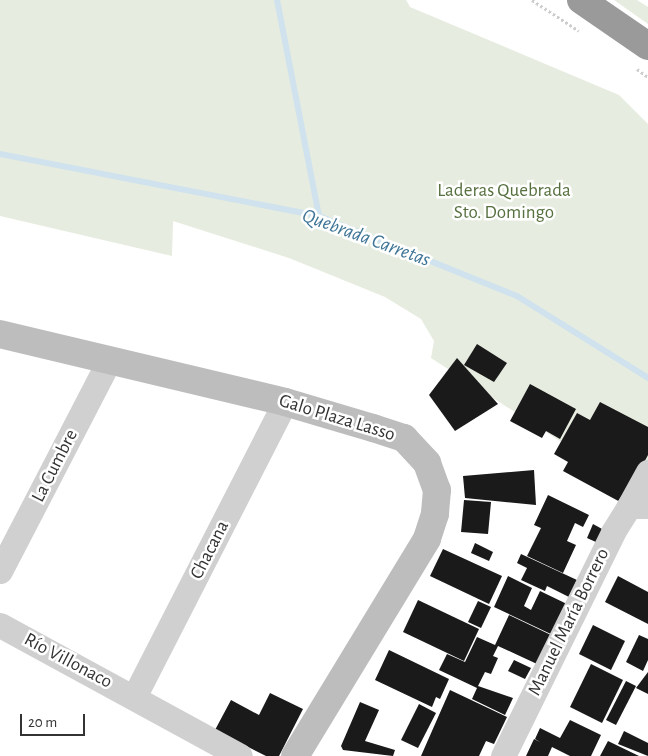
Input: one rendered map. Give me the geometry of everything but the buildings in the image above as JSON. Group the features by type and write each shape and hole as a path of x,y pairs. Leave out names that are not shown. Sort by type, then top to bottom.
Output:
{"highway":[{"path":"581,0 648,46"}],"street":[{"name":"Galo Plaza Lasso","path":"0,334 285,402 404,438 427,463 437,490 435,514 427,540 295,756"},
{"name":"La Cumbre","path":"0,571 109,361"},
{"name":"Chacana","path":"134,698 285,402"},
{"name":"Manuel María Borrero","path":"504,756 638,506 648,472"},
{"name":"Río Villonaco","path":"0,625 240,756"}],"green space":[{"name":"Laderas Quebrada Sto. Domingo","path":"0,0 406,0 410,7 619,95 648,124 648,480 566,445 431,358 434,341 421,319 385,297 289,258 173,221 172,256 0,216"},
{"path":"614,0 637,0 648,7 648,24"}],"waterway":[{"path":"277,0 319,216"},
{"name":"Quebrada Carretas","path":"0,154 319,216 517,296 648,378"}]}
